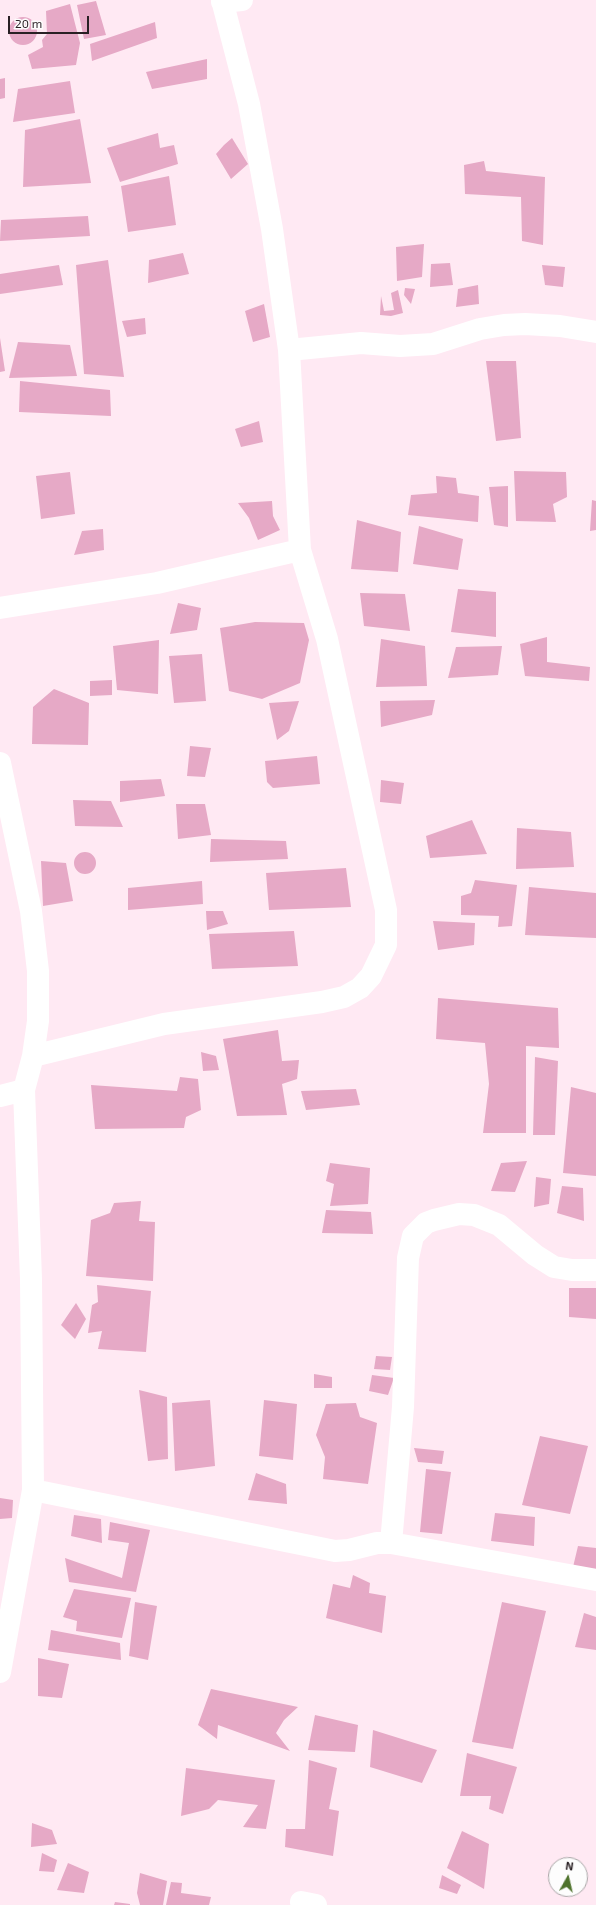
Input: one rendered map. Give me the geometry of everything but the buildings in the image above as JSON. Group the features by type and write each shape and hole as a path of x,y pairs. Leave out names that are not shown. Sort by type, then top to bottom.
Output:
{"street":[{"path":"33,1056 164,1024 322,1002 344,997 360,988 371,976 380,961 386,945 386,910 327,639 300,550 289,350 272,229 229,1"},
{"path":"289,350 361,343 400,346 433,344 480,329 504,325 525,324 596,332"},
{"path":"0,608 157,583 300,550"},
{"path":"0,763 31,911 38,971 38,1021 33,1056 24,1090 31,1279 33,1490 0,1672"},
{"path":"0,1096 24,1090"},
{"path":"391,1543 403,1407 408,1258 413,1236 426,1223 434,1220 460,1214 474,1215 499,1225 535,1255 554,1267 572,1270 596,1270"},
{"path":"33,1490 336,1551 349,1550 377,1543 391,1543 596,1580"}]}
